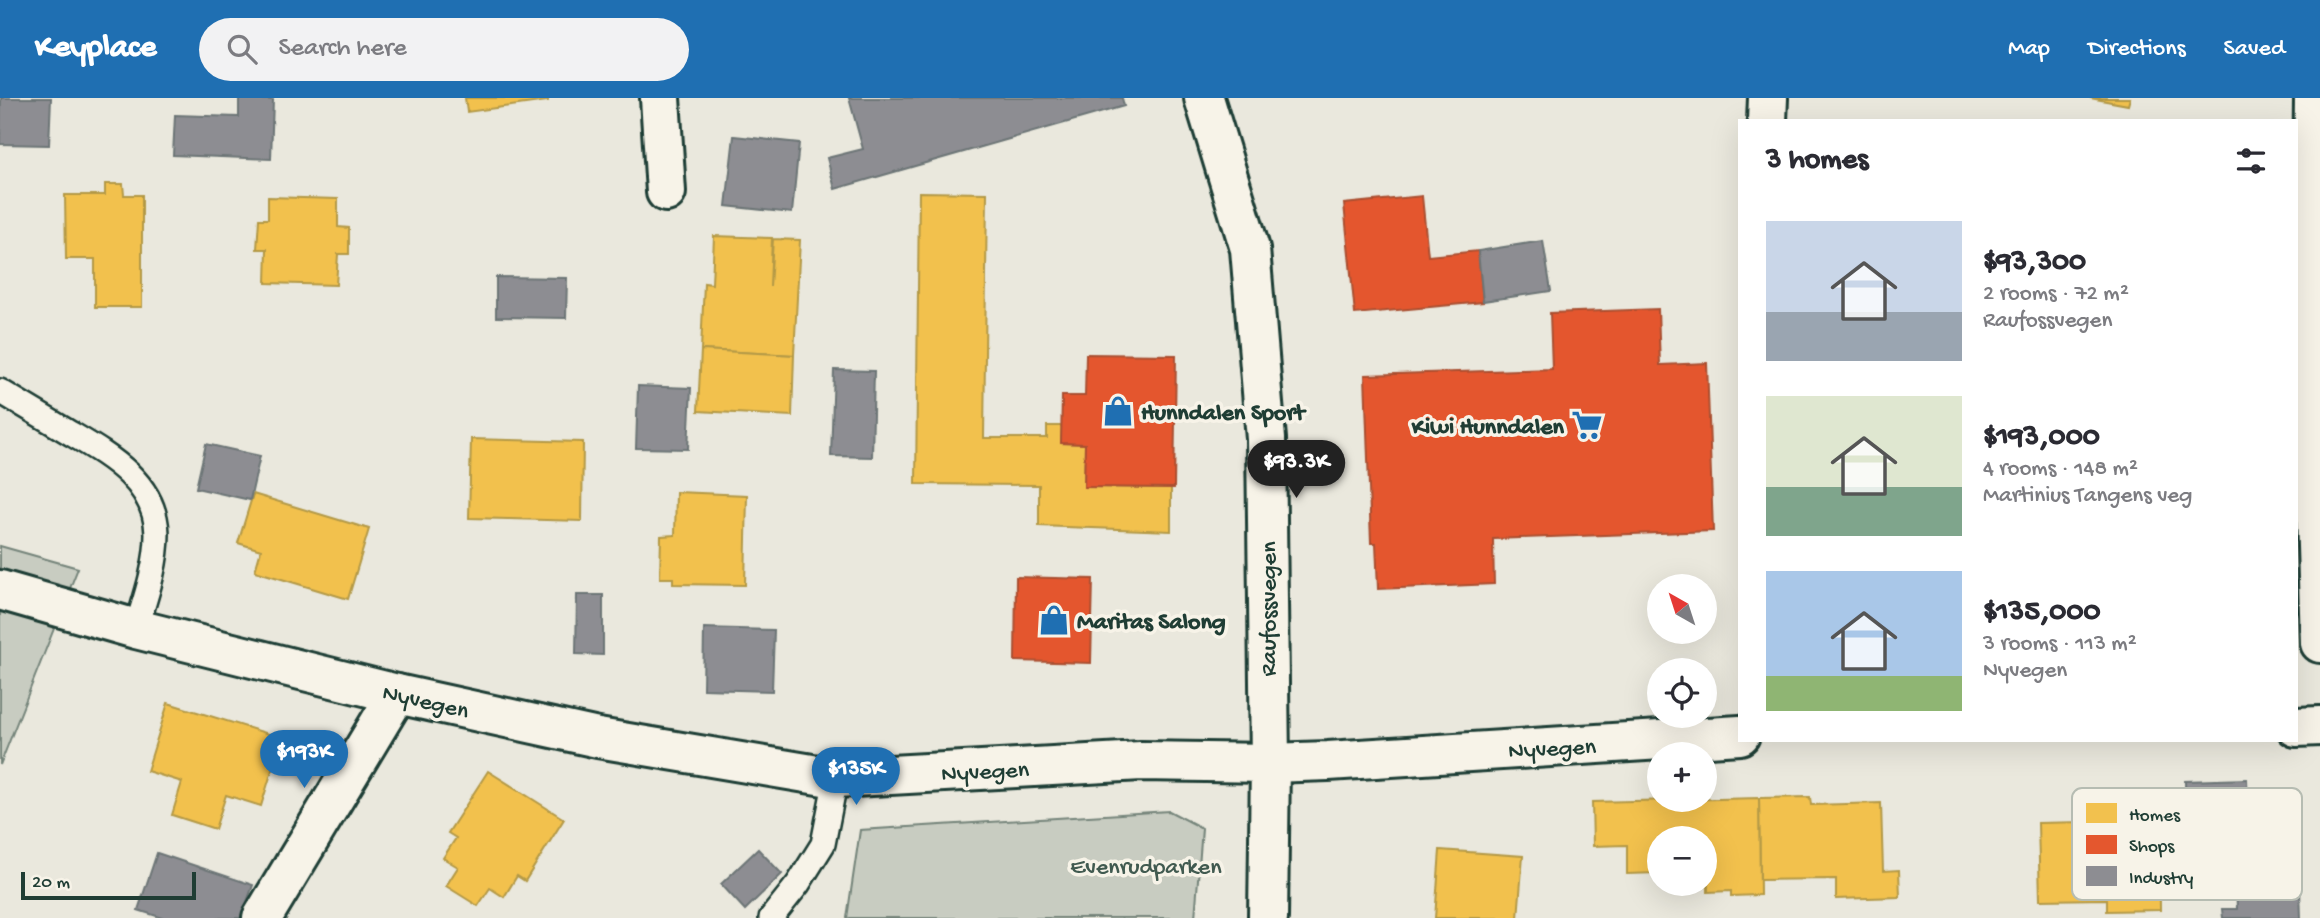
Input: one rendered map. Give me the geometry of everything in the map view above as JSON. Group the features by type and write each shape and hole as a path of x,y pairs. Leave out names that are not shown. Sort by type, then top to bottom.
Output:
{"street":[{"path":"660,98 666,192"},
{"name":"Raufossvegen","path":"1204,98 1250,249 1266,439 1268,918"},
{"path":"1767,119 1768,98"},
{"path":"2314,98 2311,352 2320,643"},
{"name":"Nyvegen","path":"0,590 136,629 397,694 598,738 836,778 1141,761 1269,763 1738,735"},
{"path":"262,918 397,694"},
{"path":"2298,727 2320,726"}],"lane":[{"path":"0,391 114,459 142,487 150,502 157,533 150,584 136,629"},
{"path":"771,918 798,884 822,844 836,778"}],"green space":[{"path":"0,546 78,568 0,765"},
{"name":"Evenrudparken","path":"1169,811 1202,828 1195,918 847,918 860,830"}],"building: Homes":[{"path":"465,98 548,98 548,101 467,112"},
{"path":"2090,98 2130,98 2128,105"},
{"path":"105,184 123,184 124,195 142,195 142,307 95,307 95,259 66,259 65,195 105,195"},
{"path":"919,192 987,193 984,438 1047,438 1047,426 1062,426 1061,443 1085,444 1084,487 1171,488 1171,531 1039,526 1039,485 916,484"},
{"path":"268,197 338,199 338,227 349,228 349,254 338,254 336,285 266,283 267,249 257,249 259,219 268,219"},
{"path":"714,236 772,238 770,287 773,239 800,240 794,355 701,350 704,283 712,284"},
{"path":"701,350 794,355 792,416 698,411"},
{"path":"471,439 583,442 582,521 469,518"},
{"path":"676,492 747,495 745,585 673,584 673,578 660,578 661,536 675,535"},
{"path":"253,494 369,529 348,599 255,571 261,550 238,543"},
{"path":"168,703 282,738 261,806 226,795 215,829 172,815 182,782 147,771"},
{"path":"488,771 564,819 525,881 517,876 504,897 490,888 478,906 446,886 458,867 443,858 456,838 448,833"},
{"path":"1810,797 1811,805 1881,803 1883,871 1899,870 1900,897 1836,899 1836,879 1760,880 1759,798"},
{"path":"1759,798 1760,895 1731,896 1731,891 1717,892 1717,826 1647,826 1647,873 1627,874 1627,845 1593,846 1592,802 1647,801 1647,812 1717,812 1717,799"},
{"path":"2072,822 2072,900 2040,900 2038,823"},
{"path":"1440,850 1523,856 1518,918 1435,918"},
{"path":"2107,900 2160,900 2160,910 2107,911"}],"building: Shops":[{"path":"1422,196 1428,256 1478,251 1483,302 1355,314 1344,204"},
{"path":"1658,309 1660,365 1707,363 1713,531 1493,539 1494,584 1378,589 1376,543 1371,543 1365,375 1552,369 1550,313"},
{"name":"Hunndalen Sport","path":"1086,354 1176,355 1174,488 1084,487 1085,444 1061,443 1062,396 1085,396"},
{"name":"Maritas Salong","path":"1016,577 1093,579 1091,663 1015,661"}],"building: Industry":[{"path":"1,98 51,98 49,145 0,144"},
{"path":"239,98 273,100 271,159 173,155 175,115 239,117"},
{"path":"849,98 1122,98 1124,106 835,189 827,158 863,149"},
{"path":"734,136 799,143 792,213 726,206"},
{"path":"1543,241 1551,291 1483,301 1478,251"},
{"path":"496,277 567,278 566,318 496,317"},
{"path":"834,370 874,371 872,457 831,456"},
{"path":"638,386 691,388 688,449 636,448"},
{"path":"206,444 260,456 250,500 196,488"},
{"path":"577,595 603,595 603,655 576,654"},
{"path":"704,628 774,630 772,691 703,689"},
{"path":"2247,779 2247,788 2185,788 2185,781"},
{"path":"758,849 782,874 745,910 721,884"},
{"path":"157,853 253,885 241,918 163,918 138,910"},
{"path":"2237,900 2300,900 2301,918 2223,918 2222,909 2237,909"}],"place":[{"name":"Hunndalen Sport","path":"1118,411"},
{"name":"Kiwi Hunndalen","path":"1587,425"},
{"name":"Maritas Salong","path":"1054,620"}]}
